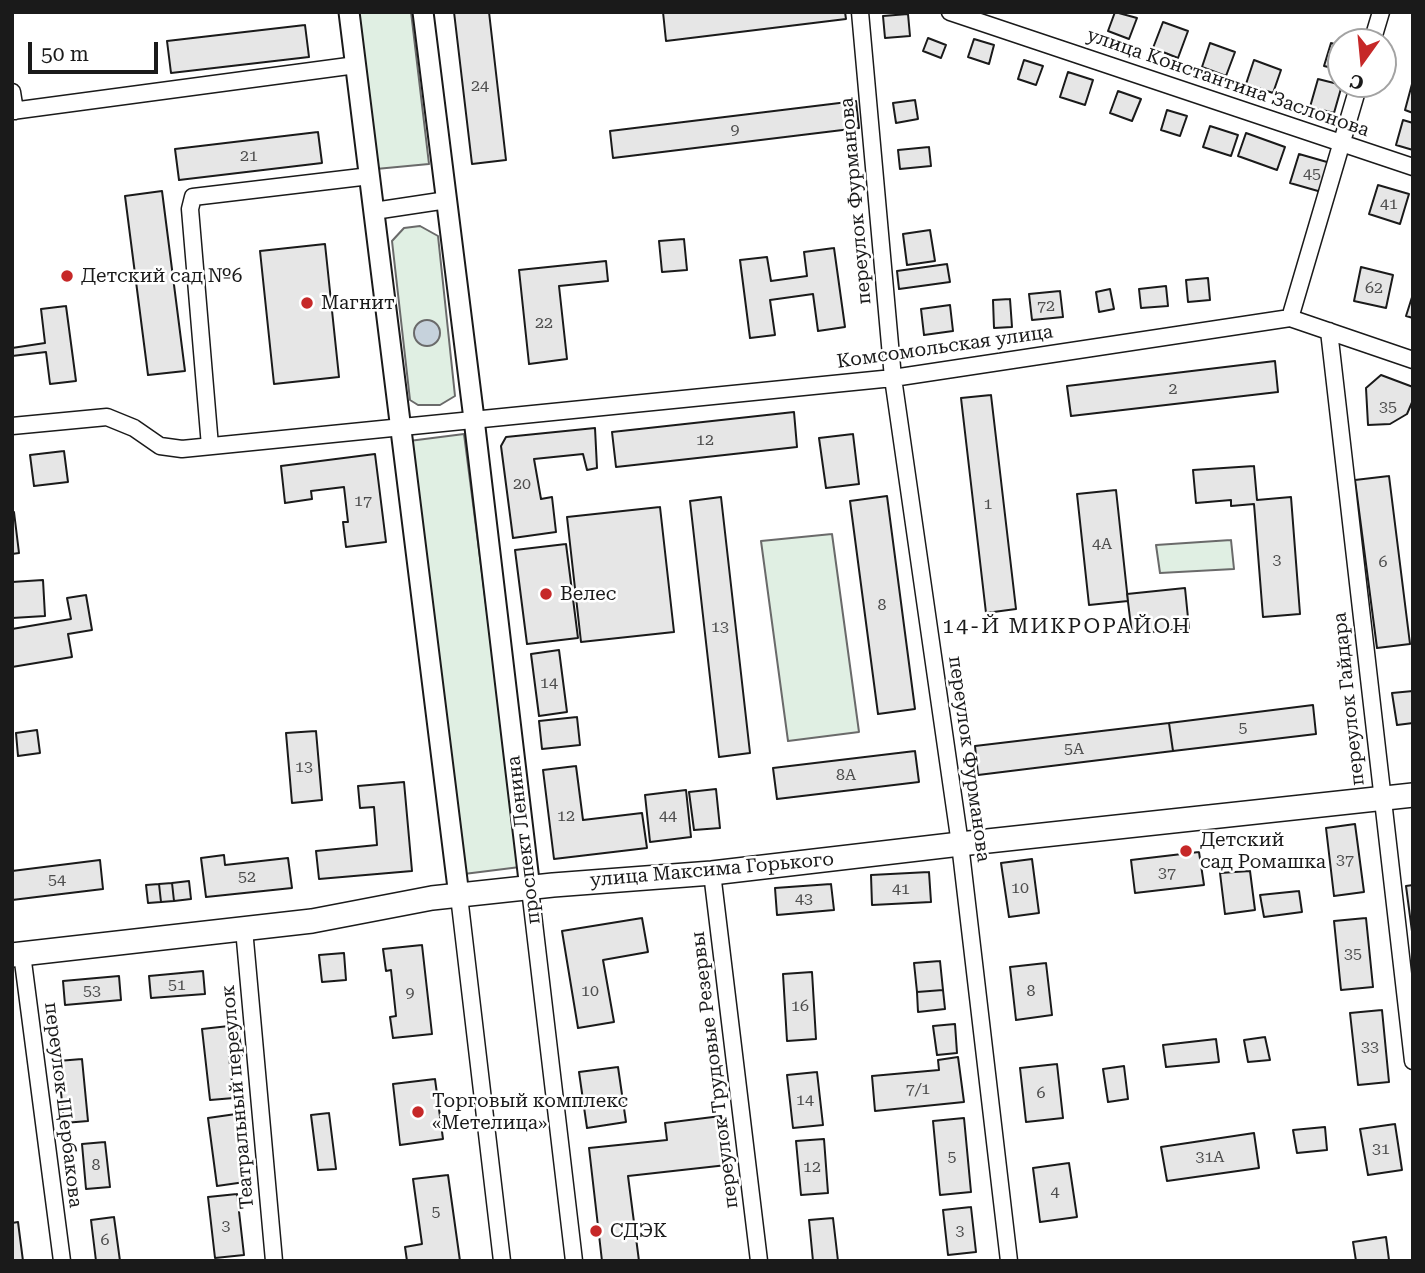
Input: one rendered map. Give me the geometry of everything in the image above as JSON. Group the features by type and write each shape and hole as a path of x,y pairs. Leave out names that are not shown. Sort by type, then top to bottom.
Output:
{"main road":[{"name":"улица Максима Горького","path":"17,954 312,921 432,898 553,885 712,873 1413,795"}],"street":[{"path":"349,12 502,1261"},
{"name":"проспект Ленина","path":"423,12 574,1261"},
{"name":"переулок Фурманова","path":"860,12 893,377 960,844 1009,1261"},
{"name":"улица Константина Заслонова","path":"950,12 1413,167"},
{"path":"12,92 13,111 356,65"},
{"path":"1290,318 1355,98"},
{"path":"210,446 190,209 193,197 370,176"},
{"path":"374,211 447,200"},
{"name":"Комсомольская улица","path":"474,419 893,377 1290,318 1413,360"},
{"name":"переулок Гайдара","path":"1329,331 1413,1061"},
{"path":"12,426 107,416 134,428 160,446 182,449 474,419"},
{"name":"переулок Трудовые Резервы","path":"712,873 759,1261"},
{"name":"Театральный переулок","path":"244,929 274,1261"},
{"name":"переулок Щербакова","path":"17,954 62,1261"}],"green space":[{"path":"357,12 411,12 429,164 376,169"},
{"path":"420,226 438,236 455,396 440,405 418,405 410,400 392,241 404,228"},
{"path":"464,434 520,867 464,874 409,441"},
{"path":"832,534 859,732 788,741 761,541"},
{"path":"1231,540 1234,569 1160,573 1156,545"}],"shaded area":[{"path":"427,320 436,324 440,333 436,342 427,346 418,342 414,333 418,324"}],"building":[{"path":"454,12 489,12 506,160 472,164"},
{"path":"663,12 845,12 846,19 666,41"},
{"path":"1115,12 1137,18 1129,39 1108,31"},
{"path":"908,14 910,36 885,38 883,16"},
{"path":"1163,22 1188,31 1178,58 1153,48"},
{"path":"305,25 309,57 171,73 167,41"},
{"path":"928,38 946,45 941,58 923,51"},
{"path":"974,39 994,45 989,64 968,57"},
{"path":"1210,43 1235,52 1226,76 1202,67"},
{"path":"1024,60 1043,66 1036,85 1018,79"},
{"path":"1254,60 1281,70 1273,93 1246,84"},
{"path":"1068,72 1093,80 1085,105 1060,97"},
{"path":"1318,79 1327,81 1327,98 1338,98 1334,113 1310,107"},
{"path":"1413,84 1413,113 1405,110"},
{"path":"1118,91 1141,99 1132,121 1110,113"},
{"path":"915,100 918,119 896,123 893,103"},
{"path":"856,101 859,128 613,158 610,131"},
{"path":"1167,110 1187,116 1180,136 1161,130"},
{"path":"1403,120 1413,123 1413,150 1396,145"},
{"path":"1210,126 1238,135 1231,156 1203,147"},
{"path":"318,132 322,163 179,180 175,149"},
{"path":"1246,133 1285,147 1277,170 1238,156"},
{"path":"929,147 931,166 900,169 898,150"},
{"path":"1299,154 1334,164 1325,193 1290,183"},
{"path":"1378,185 1409,194 1400,224 1369,214"},
{"path":"162,191 185,371 148,375 125,196"},
{"path":"930,230 935,261 907,265 903,234"},
{"path":"684,239 687,270 662,272 659,241"},
{"path":"325,244 339,377 274,384 260,251"},
{"path":"834,248 845,327 818,331 813,294 770,300 775,335 750,338 740,260 767,257 771,281 807,276 804,252"},
{"path":"606,261 608,281 559,286 567,359 529,364 519,270"},
{"path":"947,264 950,282 899,289 897,271"},
{"path":"1361,267 1393,275 1386,308 1354,301"},
{"path":"1208,278 1210,300 1188,302 1186,280"},
{"path":"1166,286 1168,306 1141,308 1139,289"},
{"path":"1110,289 1114,309 1099,312 1096,292"},
{"path":"1060,291 1063,317 1032,320 1029,294"},
{"path":"1413,294 1413,318 1406,316"},
{"path":"1010,299 1012,327 994,328 993,300"},
{"path":"950,305 953,331 924,335 921,309"},
{"path":"66,306 76,381 50,384 46,352 12,356 12,348 45,343 41,309"},
{"path":"1275,361 1278,392 1071,416 1067,386"},
{"path":"1381,375 1413,387 1413,400 1407,414 1390,424 1368,425 1366,388"},
{"path":"991,395 1016,609 986,613 961,398"},
{"path":"794,412 797,447 616,467 612,432"},
{"path":"595,428 597,468 587,470 583,454 534,459 541,499 552,497 556,532 513,538 501,446 506,437"},
{"path":"853,434 859,484 826,488 819,438"},
{"path":"64,451 68,482 34,486 30,455"},
{"path":"375,454 386,542 346,547 343,522 348,522 344,487 311,491 312,499 285,503 281,466"},
{"path":"1254,466 1257,500 1291,497 1300,614 1263,617 1254,504 1231,506 1231,500 1196,503 1193,470"},
{"path":"1389,476 1410,644 1377,648 1355,480"},
{"path":"1116,490 1128,601 1089,605 1077,494"},
{"path":"887,496 915,709 878,714 850,501"},
{"path":"721,497 750,753 719,757 690,501"},
{"path":"660,507 674,632 581,642 567,517"},
{"path":"12,512 19,553 12,554"},
{"name":"Велес","path":"566,544 578,638 527,644 515,550"},
{"path":"43,580 45,616 12,618 12,582"},
{"path":"1185,588 1189,628 1132,634 1127,594"},
{"path":"86,595 92,630 68,634 72,657 12,667 12,629 71,619 67,598"},
{"path":"559,650 567,712 539,716 531,654"},
{"path":"1413,691 1413,723 1397,725 1392,693"},
{"path":"1313,705 1316,734 1173,751 1169,723"},
{"path":"577,717 580,745 542,749 539,721"},
{"path":"1169,723 1173,751 978,775 975,746"},
{"path":"37,730 40,753 18,756 16,733"},
{"path":"316,731 322,800 292,803 286,733"},
{"path":"915,751 919,782 777,799 773,768"},
{"path":"576,766 583,820 642,813 647,848 554,859 543,770"},
{"path":"404,782 412,871 319,879 316,851 377,845 374,807 360,808 358,786"},
{"path":"716,789 720,828 694,830 689,792"},
{"path":"686,790 691,837 650,842 645,795"},
{"path":"1355,824 1364,892 1334,896 1326,828"},
{"path":"1199,852 1204,885 1135,893 1131,860"},
{"path":"224,855 225,865 288,858 292,888 206,897 201,858"},
{"path":"1032,859 1039,913 1009,917 1001,863"},
{"path":"100,860 103,889 12,900 12,871"},
{"path":"1250,871 1255,910 1225,914 1220,873"},
{"path":"929,872 931,902 872,905 871,875"},
{"path":"189,881 191,899 174,901 172,883"},
{"path":"172,883 174,901 161,902 159,884"},
{"path":"159,884 161,902 148,903 146,885"},
{"path":"831,884 834,910 777,915 775,888"},
{"path":"1413,885 1413,939 1406,886"},
{"path":"1299,891 1302,912 1264,917 1260,895"},
{"path":"642,918 648,952 603,960 614,1022 578,1028 562,931"},
{"path":"1366,918 1373,987 1341,990 1334,921"},
{"path":"422,945 432,1034 393,1038 390,1017 396,1016 391,970 386,971 383,949"},
{"path":"344,953 346,980 322,982 319,955"},
{"path":"940,961 943,990 917,992 914,963"},
{"path":"1046,963 1052,1015 1016,1020 1010,967"},
{"path":"203,971 205,994 151,998 149,976"},
{"path":"812,972 816,1039 787,1041 783,974"},
{"path":"119,976 121,1000 65,1005 63,981"},
{"path":"943,990 945,1009 918,1012 917,992"},
{"path":"1382,1010 1389,1082 1358,1085 1350,1013"},
{"path":"955,1024 957,1053 937,1055 933,1026"},
{"path":"238,1025 242,1056 229,1057 234,1098 210,1100 202,1029"},
{"path":"1265,1037 1270,1060 1248,1062 1244,1040"},
{"path":"1216,1039 1219,1062 1166,1067 1163,1045"},
{"path":"958,1057 964,1102 875,1111 872,1076 939,1070 938,1060"},
{"path":"82,1059 88,1121 64,1123 58,1061"},
{"path":"1057,1064 1063,1118 1026,1122 1020,1068"},
{"path":"1124,1066 1128,1099 1108,1102 1103,1069"},
{"path":"618,1067 626,1122 587,1128 579,1072"},
{"path":"817,1072 823,1125 793,1128 787,1075"},
{"name":"Торговый комплекс «Метелица»","path":"435,1079 443,1139 400,1145 393,1084"},
{"path":"329,1113 336,1169 318,1170 311,1115"},
{"path":"236,1114 245,1182 217,1186 208,1118"},
{"path":"721,1116 727,1165 628,1176 639,1261 602,1261 589,1148 667,1140 665,1123"},
{"path":"964,1118 971,1192 940,1195 933,1121"},
{"path":"1395,1124 1402,1170 1368,1175 1360,1129"},
{"path":"1325,1127 1327,1150 1297,1153 1293,1130"},
{"path":"1254,1133 1259,1168 1167,1181 1161,1147"},
{"path":"824,1139 828,1193 801,1195 796,1141"},
{"path":"105,1142 110,1187 86,1189 82,1144"},
{"path":"1069,1163 1077,1217 1040,1222 1033,1168"},
{"path":"448,1175 460,1261 407,1261 405,1247 422,1244 413,1179"},
{"path":"237,1194 244,1255 215,1258 208,1197"},
{"path":"971,1207 976,1252 948,1255 943,1210"},
{"path":"114,1217 120,1261 96,1261 91,1220"},
{"path":"833,1218 838,1261 813,1261 809,1220"},
{"path":"18,1222 23,1261 12,1261 12,1223"},
{"path":"1386,1237 1389,1260 1356,1261 1353,1242"}],"place":[{"name":"Детский сад №6","path":"67,276"},
{"name":"Магнит","path":"307,303"},
{"name":"Велес","path":"546,594"},
{"name":"Детский сад Ромашка","path":"1186,851"},
{"name":"Торговый комплекс «Метелица»","path":"418,1112"},
{"name":"СДЭК","path":"596,1231"}],"district":[{"name":"14-Й МИКРОРАЙОН","path":"1067,627"}]}
